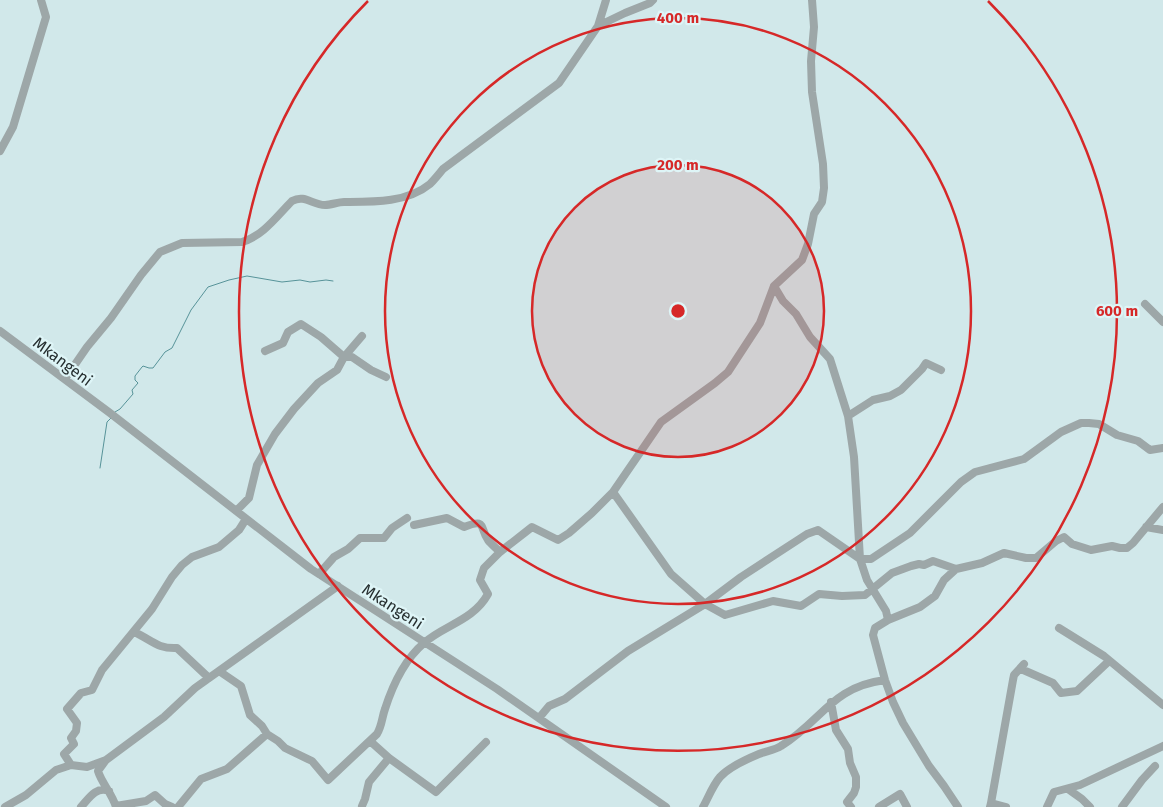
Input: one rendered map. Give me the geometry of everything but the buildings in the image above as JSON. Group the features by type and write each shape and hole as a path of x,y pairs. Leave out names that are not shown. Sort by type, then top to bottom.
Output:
{"street":[{"path":"0,151 13,127 46,17 41,0"},
{"path":"65,379 87,347 160,252 182,243 242,242 248,240 257,236 292,201 298,198 308,199 324,205 341,202 389,200 410,196 430,184 443,169 559,83 598,26 606,0"},
{"path":"598,26 653,0"},
{"path":"219,671 241,686 250,715 262,726 267,734 285,748 312,761 328,780 377,734 381,727 392,689 407,661 424,642 462,620 482,604 488,594 480,580 484,568 500,552 532,528 558,540 569,533 613,492 661,422 716,383 728,372 760,323 774,286 802,260 808,244 814,214 822,202 824,188 823,164 812,92 811,61 814,27 812,0"},
{"path":"774,286 796,314 810,337 830,359 848,416 855,461 860,559 872,589 886,611 888,620"},
{"path":"1145,304 1163,322"},
{"path":"264,351 283,343 288,332 301,324 321,337 344,357 352,357 371,370 386,377"},
{"name":"Mkangeni","path":"0,331 319,574 497,689 666,807"},
{"path":"236,511 249,498 257,465 275,434 294,408 318,383 337,370 344,357 362,336"},
{"path":"848,416 873,400 890,396 901,390 926,363 941,370"},
{"path":"539,718 549,706 565,699 628,651 705,604 741,577 807,534 818,530 860,559 871,559 910,533 961,482 975,472 1024,459 1061,432 1089,422 1099,424 1118,435 1138,441 1150,450 1163,448"},
{"path":"613,492 671,574 705,604 725,615 772,601 801,606 819,594 865,595 892,573 933,561 956,569"},
{"path":"958,807 929,766 903,723 885,680 873,636 876,628 888,620 920,608 927,603 935,596 944,580 956,569 982,563 1004,553 1026,558 1036,558 1056,540 1064,537 1072,544 1091,550 1112,546 1126,548 1133,543 1163,507"},
{"path":"319,574 334,557 348,549 360,538 384,538 392,528 406,518"},
{"path":"414,525 447,518 464,527 475,523 480,524 485,531 486,538 500,552"},
{"path":"71,765 64,754 74,744 71,738 76,731 78,723 67,709 81,692 92,690 102,670 152,609 182,565 192,557 219,548 239,530 246,519"},
{"path":"1146,527 1163,530"},
{"path":"5,807 26,795 56,770 71,765 87,767 106,760 164,718 195,688 338,586"},
{"path":"1059,628 1109,660 1163,705"},
{"path":"134,632 165,649 177,648 209,678"},
{"path":"1006,807 990,805 1014,675 1022,666 1055,685 1061,692 1077,691 1109,660"},
{"path":"703,807 720,777 759,754 779,748 803,730 831,702 853,688 885,680"},
{"path":"831,702 837,733 848,749 850,763 856,778 854,794 847,802 851,807"},
{"path":"178,807 201,779 227,769 248,750 254,748 267,734"},
{"path":"370,741 389,758 436,792 486,742"},
{"path":"1047,807 1054,792 1080,785 1163,746"},
{"path":"362,806 369,782 389,758"},
{"path":"106,760 98,771 101,781 114,797 116,807 146,801 154,795 172,807"},
{"path":"1122,807 1155,766"},
{"path":"81,807 97,790 104,789 108,791"},
{"path":"1068,789 1090,807"},
{"path":"879,807 900,794 907,807"}],"waterway":[{"path":"115,412 133,394 132,390 138,383 135,380 135,376 142,367 153,368 165,352 172,348 191,310 208,287 247,276 282,282 300,280 310,282 333,281"},
{"path":"100,468 107,422 112,417"}]}
